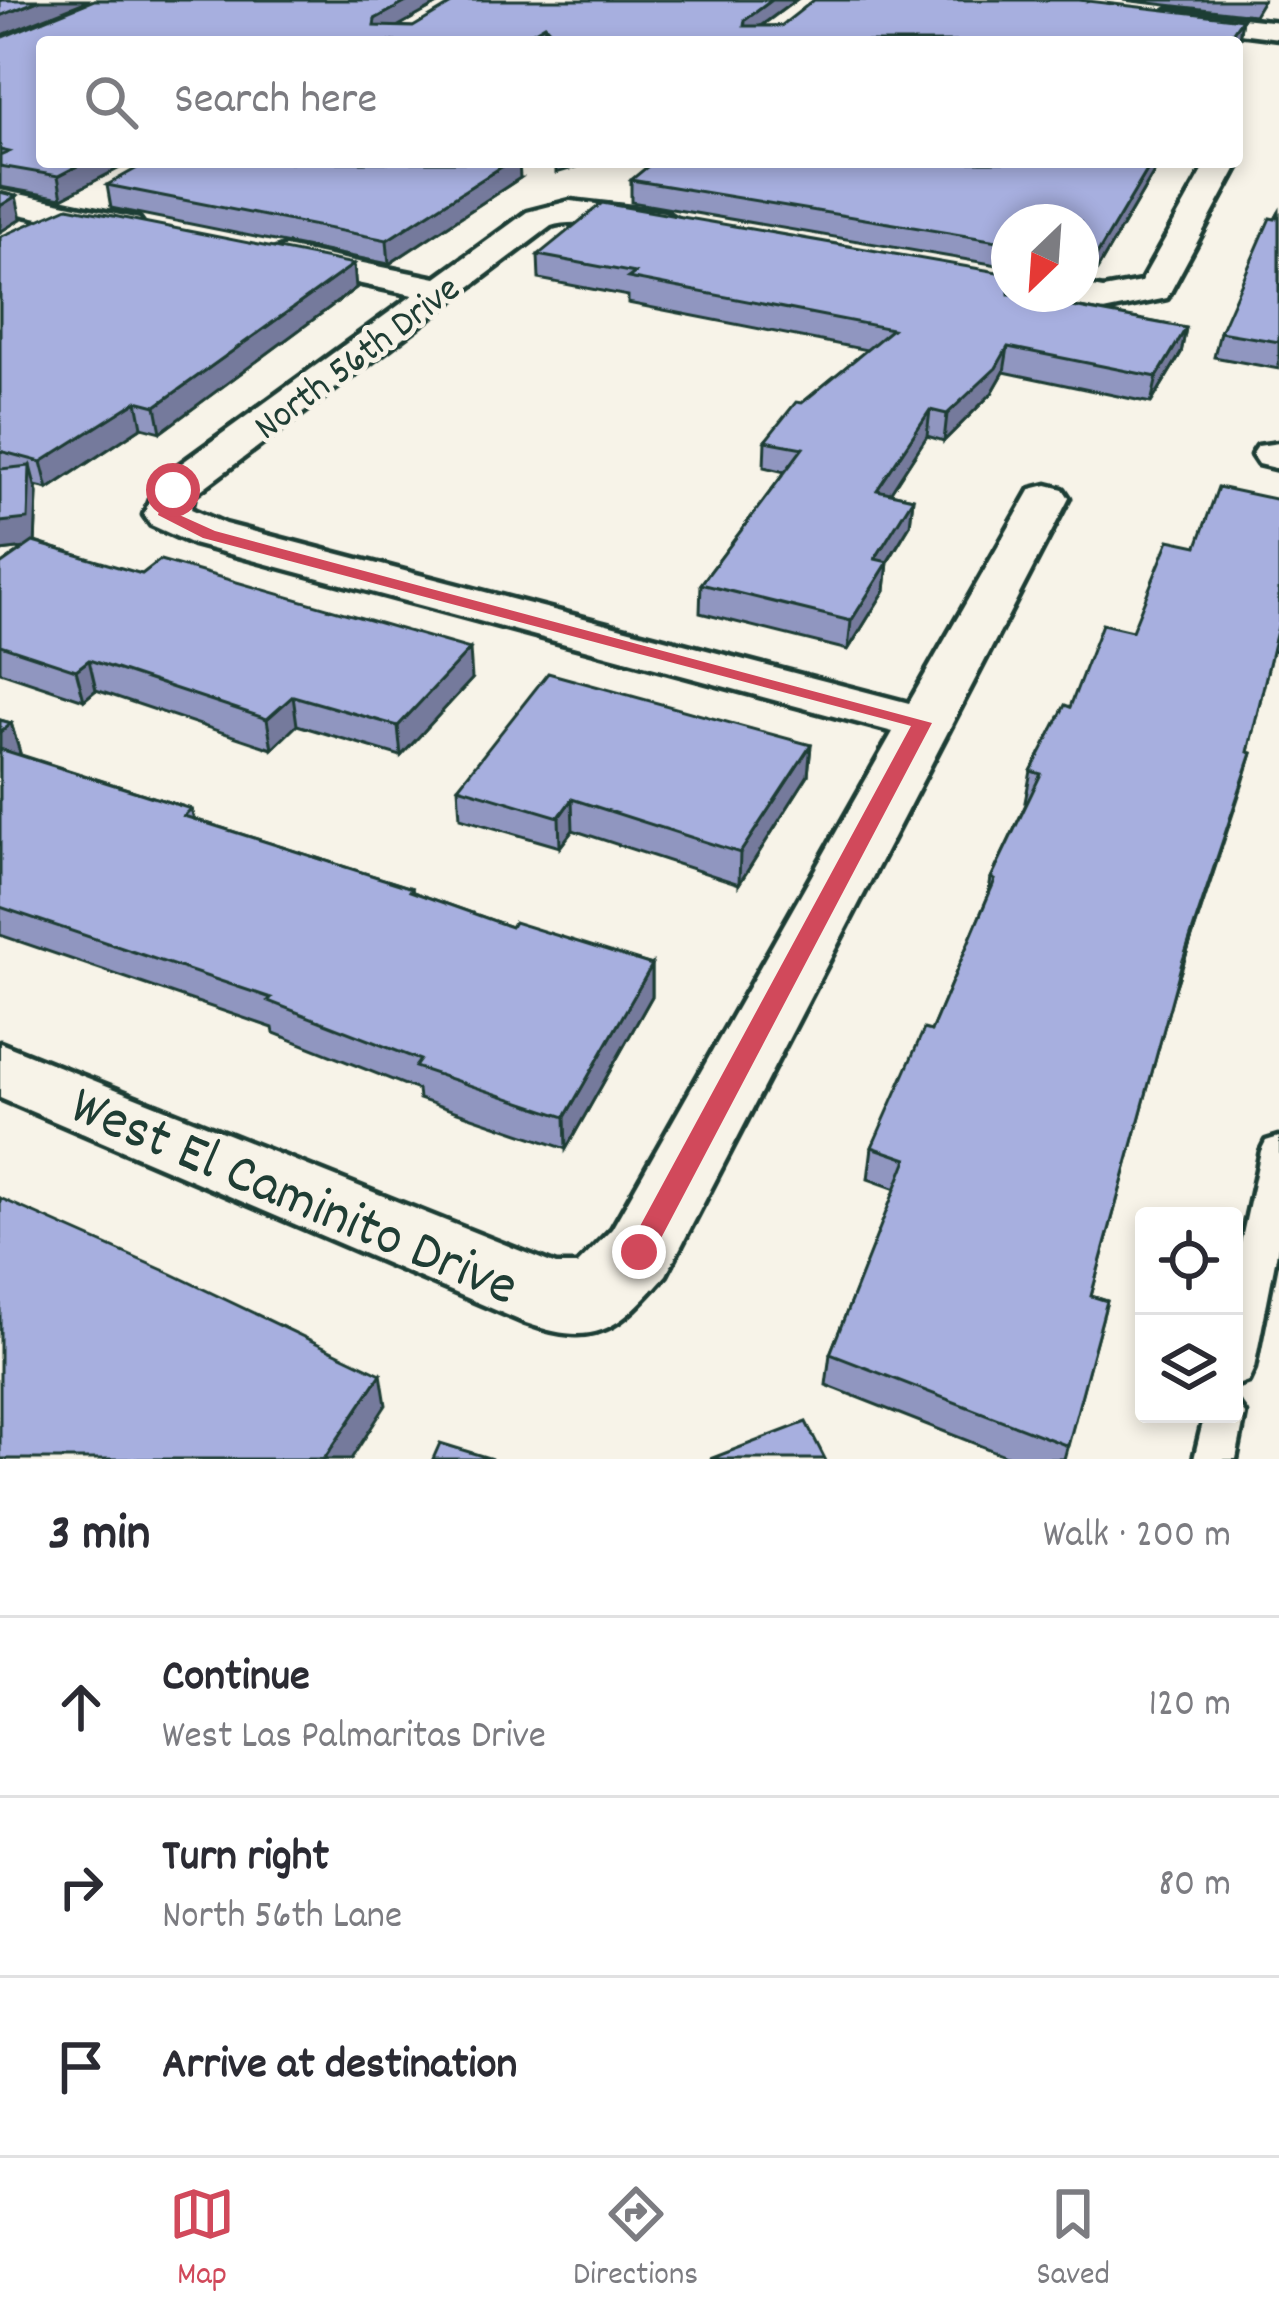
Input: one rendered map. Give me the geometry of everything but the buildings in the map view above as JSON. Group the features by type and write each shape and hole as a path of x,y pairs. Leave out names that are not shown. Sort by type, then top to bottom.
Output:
{"street":[{"path":"1150,16 1279,30"},
{"path":"1099,299 1154,290 1221,168"},
{"path":"17,240 106,193"},
{"path":"0,200 161,233"},
{"name":"North 56th Drive","path":"686,226 594,210 561,209 539,219 173,490 166,515 209,534 922,723"},
{"path":"255,252 443,290"},
{"path":"922,723 1047,498"},
{"name":"West El Caminito Drive","path":"0,1069 553,1300 595,1299 639,1252 922,723"}],"lane":[{"path":"1243,1325 1279,1151"},
{"path":"1215,1459 1223,1423"}],"route":[{"path":"173,490 166,515 209,534 922,723 639,1252"}]}
